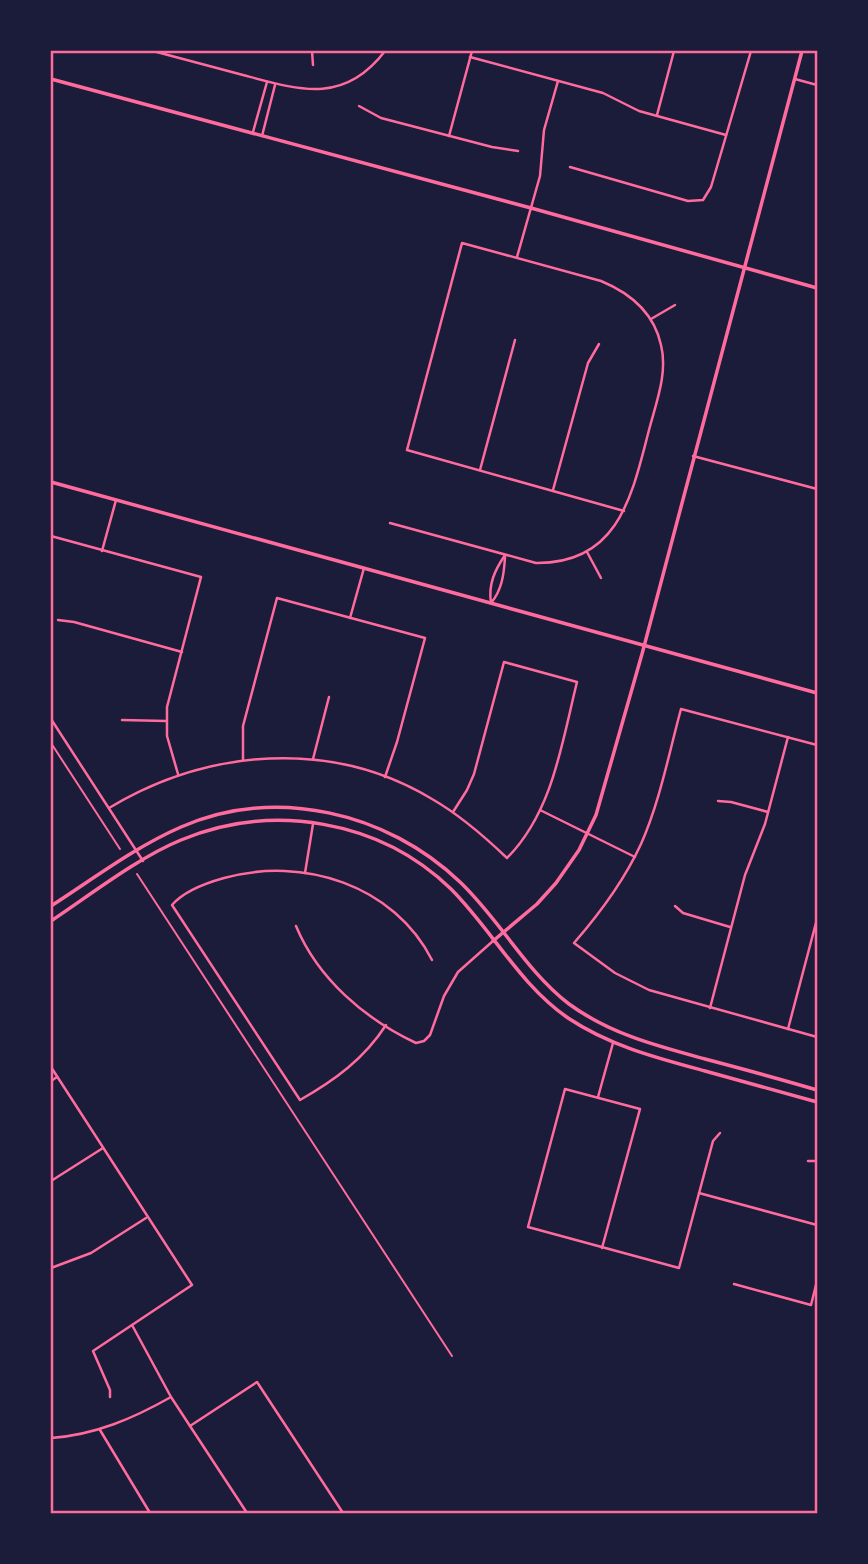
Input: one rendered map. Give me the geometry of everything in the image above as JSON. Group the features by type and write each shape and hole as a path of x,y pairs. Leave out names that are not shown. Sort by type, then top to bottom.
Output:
{"street":[{"path":"153,51 267,82 312,90 348,82 367,71 385,51"},
{"path":"312,51 313,65"},
{"path":"449,136 472,51"},
{"path":"657,115 674,51"},
{"path":"570,167 688,201 703,200 711,187 751,51"},
{"path":"296,926 308,951 333,984 350,1000 414,1042 421,1042 429,1035 442,1000 457,971 551,889 588,834 603,794 644,644 802,51"},
{"path":"470,57 611,96 639,111 726,135"},
{"path":"51,79 817,288"},
{"path":"795,79 817,85"},
{"path":"517,257 540,176 544,130 558,81"},
{"path":"252,134 267,82"},
{"path":"262,136 276,84"},
{"path":"359,106 381,118 492,148 518,152"},
{"path":"390,523 505,555 546,563 571,559 587,552 614,528 624,511 634,488 661,385 661,344 651,319 635,301 617,288 601,281 462,243 407,450 624,511"},
{"path":"651,319 675,305"},
{"path":"480,470 515,340"},
{"path":"553,490 588,363 599,344"},
{"path":"693,456 817,489"},
{"path":"51,482 817,693"},
{"path":"102,551 116,500"},
{"path":"51,536 201,577 167,707 170,750 178,774"},
{"path":"587,552 601,578"},
{"path":"491,603 489,592 495,569 505,555"},
{"path":"491,603 498,594 505,555"},
{"path":"350,618 364,568"},
{"path":"243,760 243,726 277,598 425,638 385,777"},
{"path":"58,620 182,652"},
{"path":"109,808 136,792 178,774 243,760 313,759 356,768 416,790 453,812 508,858 528,832 540,810 554,772 577,682 504,662 473,778 453,812"},
{"path":"313,759 330,697"},
{"path":"817,745 681,709 655,804 635,857 609,901 574,943 631,982 710,1008 817,1037"},
{"path":"51,719 143,861"},
{"path":"122,720 166,721"},
{"path":"710,1008 746,875 768,812 788,737"},
{"path":"718,801 768,812"},
{"path":"51,906 136,850 184,825 233,811 261,808 334,813 380,828 426,853 462,883 549,986 586,1015 616,1032 647,1043 817,1090"},
{"path":"540,810 635,857"},
{"path":"51,920 180,840 235,823 260,820 313,822 386,844 420,864 453,892 545,999 567,1017 613,1043 642,1054 817,1102"},
{"path":"305,873 313,822"},
{"path":"386,1025 354,1065 300,1100 172,905 197,888 232,876 278,871 305,873 348,884 389,907 416,934 432,960"},
{"path":"675,906 683,913 732,927"},
{"path":"788,1029 817,919"},
{"path":"598,1097 613,1043"},
{"path":"51,1067 192,1285 93,1351 110,1390 110,1397"},
{"path":"51,1081 57,1077"},
{"path":"602,1248 640,1109 565,1088 528,1227 602,1248 679,1268 713,1141 720,1133"},
{"path":"51,1181 103,1147"},
{"path":"808,1161 817,1161"},
{"path":"699,1193 817,1225"},
{"path":"51,1268 91,1253 147,1217"},
{"path":"734,1284 811,1305 817,1281"},
{"path":"132,1325 172,1397 247,1513"},
{"path":"190,1426 257,1382 343,1513"},
{"path":"51,1438 100,1430 172,1397"},
{"path":"100,1430 150,1513"}],"path":[{"path":"51,743 121,849"},
{"path":"137,874 452,1356"}]}
